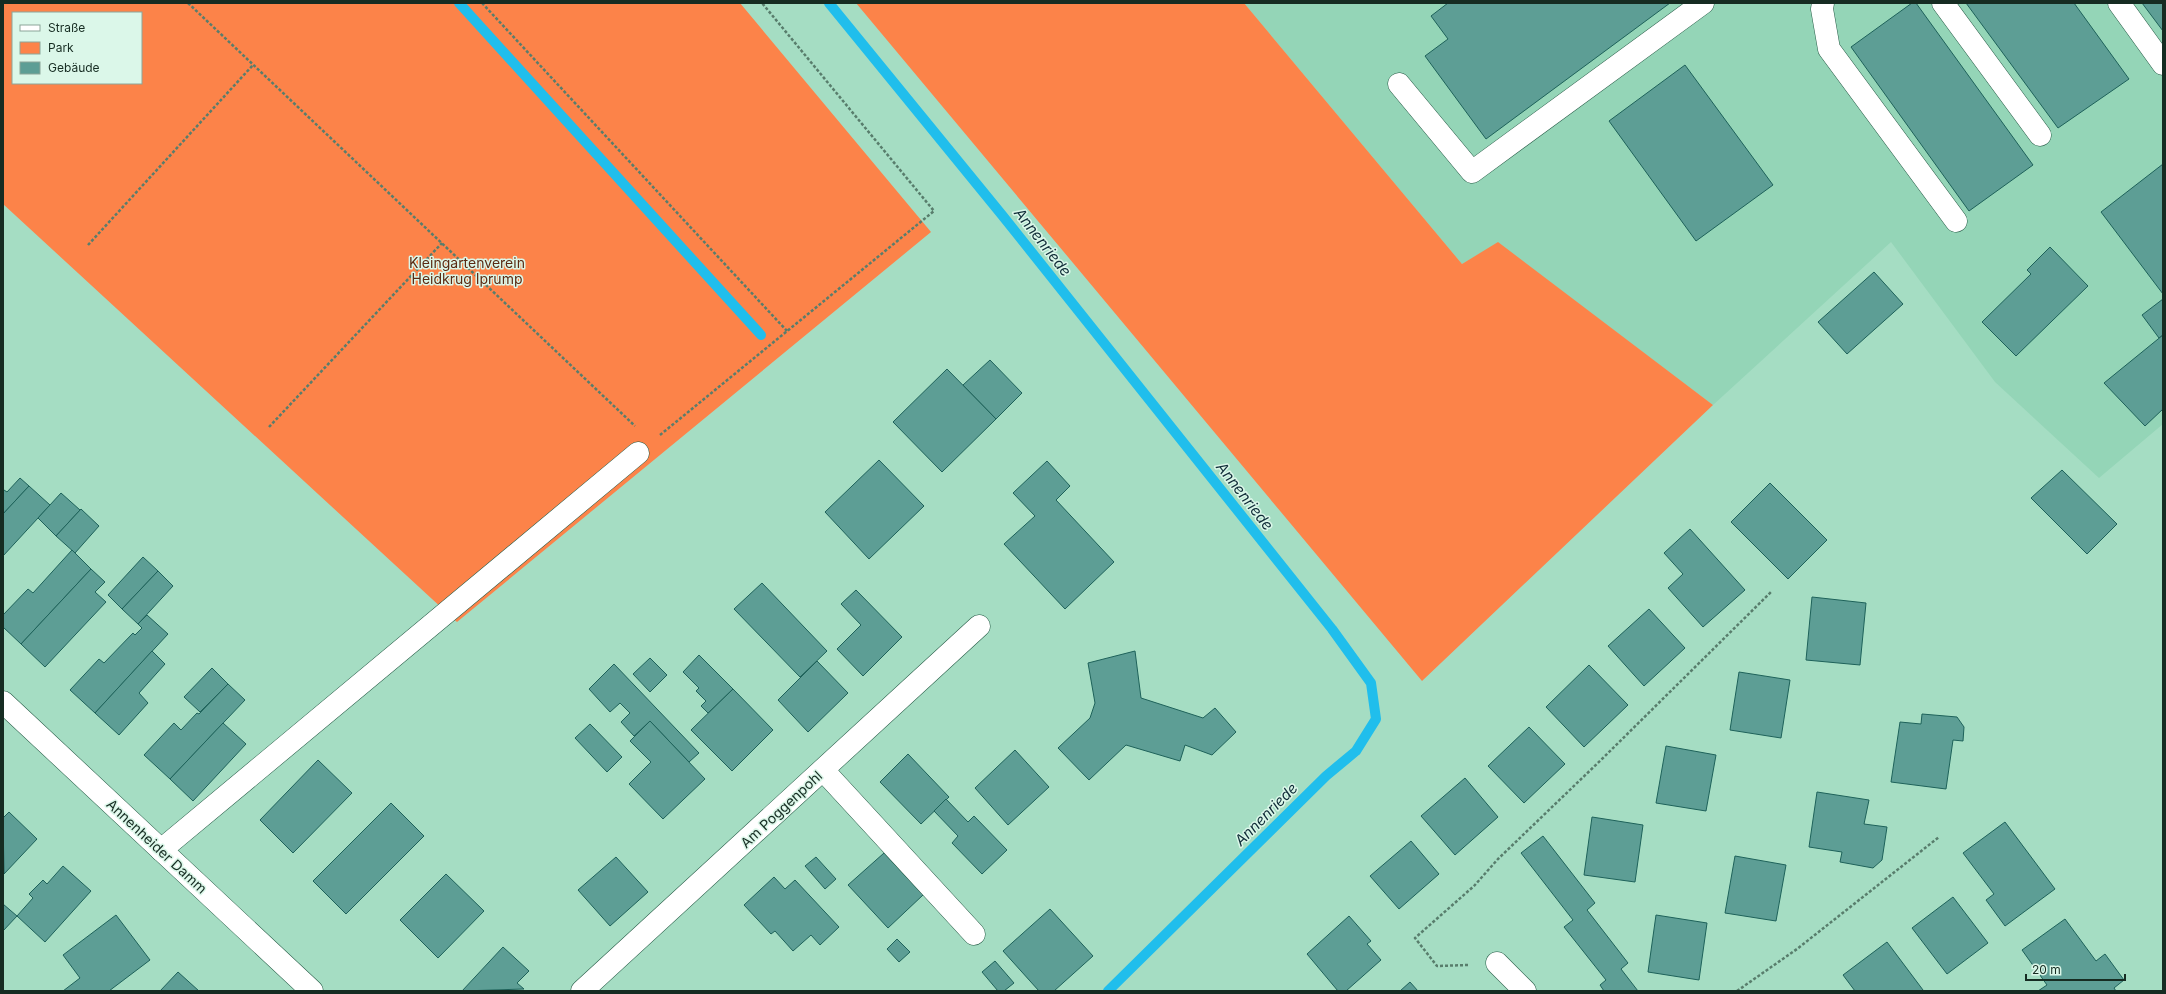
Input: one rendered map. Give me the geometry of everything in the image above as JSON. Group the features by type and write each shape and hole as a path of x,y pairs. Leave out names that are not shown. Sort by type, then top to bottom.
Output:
{"street":[{"path":"1399,84 1472,172 1703,3"},
{"path":"1823,3 1822,9 1830,49 1956,221"},
{"path":"1943,3 2040,135"},
{"path":"2119,3 2163,64"},
{"path":"161,850 645,447"},
{"name":"Am Poggenpohl","path":"582,991 979,626"},
{"name":"Annenheider Damm","path":"3,702 312,991"},
{"path":"823,770 974,934"},
{"path":"1497,963 1525,991"}],"path":[{"path":"188,3 442,243 645,447 934,211 762,3"},
{"path":"482,3 787,331"},
{"path":"88,245 253,65"},
{"path":"269,426 442,243"},
{"path":"1497,963 1437,966 1415,938 1474,886 1498,860 1604,758 1771,592"},
{"path":"1737,991 1797,949 1939,837"}],"shaded area":[{"path":"1244,3 2163,3 2163,424 2099,478 1995,382 1891,242 1713,405 1498,243 1462,264"}],"green space":[{"name":"Kleingartenverein Heidkrug Iprump","path":"3,3 740,3 931,232 457,622 3,204"},
{"path":"856,3 1244,3 1462,264 1498,242 1713,405 1422,681"}],"building":[{"path":"1448,3 1670,3 1486,139 1425,56 1448,39 1431,16"},
{"path":"1912,3 1916,3 2033,165 1969,211 1851,47"},
{"path":"1966,3 2074,3 2129,79 2058,128"},
{"path":"2142,3 2163,3 2163,31"},
{"path":"1685,65 1773,185 1696,241 1609,121"},
{"path":"2163,164 2163,294 2101,212"},
{"path":"2050,247 2088,286 2016,356 1982,322 2031,274 2027,270"},
{"path":"1874,272 1903,304 1847,354 1818,322"},
{"path":"2163,299 2163,335 2159,338 2142,315"},
{"path":"2163,335 2163,409 2145,426 2104,383"},
{"path":"990,360 1022,393 996,419 963,385"},
{"path":"947,369 996,419 942,472 893,422"},
{"path":"879,460 924,506 869,559 825,512"},
{"path":"1047,461 1070,486 1056,500 1114,562 1065,609 1004,544 1035,516 1013,493"},
{"path":"2062,470 2117,524 2087,554 2031,498"},
{"path":"20,478 29,486 3,514 3,491 4,490 7,492"},
{"path":"1770,483 1827,540 1788,579 1731,522"},
{"path":"29,486 50,505 3,556 3,514"},
{"path":"61,493 80,510 56,536 38,518"},
{"path":"81,509 99,526 75,553 56,536"},
{"path":"1690,529 1745,590 1703,627 1668,588 1683,574 1664,553"},
{"path":"72,550 91,569 21,644 3,627 3,615 28,589 33,593"},
{"path":"143,557 158,571 122,609 108,595"},
{"path":"91,569 105,582 95,592 106,602 45,667 21,644"},
{"path":"158,571 173,586 138,624 122,609"},
{"path":"762,583 827,651 800,677 734,609"},
{"path":"856,590 902,637 863,676 837,649 861,625 841,604"},
{"path":"1812,597 1866,603 1860,665 1806,660"},
{"path":"1649,609 1685,648 1644,686 1608,646"},
{"path":"147,615 168,634 95,713 70,690 99,659 104,663 133,633 135,635 142,628 138,624"},
{"path":"152,651 165,664 139,693 148,703 119,735 95,713"},
{"path":"1135,651 1141,698 1203,718 1215,708 1236,732 1212,755 1185,745 1180,761 1126,745 1089,780 1058,748 1090,718 1095,703 1088,663"},
{"path":"699,655 733,689 708,713 701,706 706,701 696,691 699,688 683,672"},
{"path":"650,658 667,675 650,692 633,674"},
{"path":"817,661 848,693 808,732 778,700"},
{"path":"614,664 699,753 689,762 650,721 634,736 621,722 630,713 620,703 610,712 589,689"},
{"path":"1589,665 1628,705 1584,747 1546,707"},
{"path":"212,668 228,684 200,712 184,697"},
{"path":"1739,672 1790,680 1781,738 1730,730"},
{"path":"228,684 245,700 170,779 144,755 174,723 181,730"},
{"path":"733,689 773,730 732,771 691,730"},
{"path":"1922,714 1957,717 1964,727 1963,741 1953,740 1946,789 1891,782 1900,722 1921,724"},
{"path":"650,721 705,779 663,819 629,784 651,762 630,741"},
{"path":"223,723 246,744 193,801 170,779"},
{"path":"590,724 622,757 607,772 575,738"},
{"path":"1529,727 1565,764 1524,803 1488,766"},
{"path":"1666,746 1716,755 1706,811 1656,803"},
{"path":"1015,750 1049,787 1008,825 975,788"},
{"path":"908,754 949,797 921,824 880,782"},
{"path":"318,760 352,793 293,853 260,820"},
{"path":"1465,778 1498,817 1455,855 1421,816"},
{"path":"1817,792 1869,800 1864,824 1887,827 1882,860 1873,868 1840,862 1842,852 1809,847"},
{"path":"946,799 968,822 974,816 1007,850 982,874 952,843 958,836 934,811"},
{"path":"391,803 424,836 346,914 313,881"},
{"path":"9,812 37,839 4,874 3,818"},
{"path":"1592,817 1643,825 1635,882 1584,875"},
{"path":"2005,822 2055,889 2005,926 1986,900 1994,894 1963,853"},
{"path":"1543,836 1595,903 1587,910 1628,963 1621,969 1638,991 1604,991 1600,985 1606,980 1564,927 1573,920 1521,853"},
{"path":"1411,841 1439,874 1399,909 1370,876"},
{"path":"884,853 923,895 888,928 848,885"},
{"path":"1735,856 1786,865 1776,921 1725,913"},
{"path":"616,857 648,892 610,926 578,890"},
{"path":"816,857 836,879 825,889 805,866"},
{"path":"63,866 91,891 45,942 17,916 33,898 29,894 43,880 47,884"},
{"path":"446,874 484,911 438,958 400,920"},
{"path":"774,877 785,889 795,880 839,927 820,945 811,935 793,951 775,931 771,934 744,905"},
{"path":"1953,897 1988,943 1947,974 1912,928"},
{"path":"3,904 17,916 3,931"},
{"path":"1050,909 1093,956 1054,991 1039,991 1003,951"},
{"path":"116,915 150,960 109,991 63,991 80,978 63,955"},
{"path":"1656,915 1707,923 1699,980 1648,972"},
{"path":"1349,916 1371,941 1367,944 1381,960 1346,991 1338,991 1307,954"},
{"path":"2065,919 2096,961 2105,954 2124,980 2114,988 2116,991 2038,991 2047,985 2022,950"},
{"path":"897,939 910,952 899,962 887,949"},
{"path":"1887,942 1923,990 1922,991 1855,991 1843,975"},
{"path":"503,947 529,971 517,983 524,989 462,991"},
{"path":"995,961 1014,983 1004,991 998,991 982,972"},
{"path":"178,972 199,991 160,991"},
{"path":"1410,982 1418,991 1400,991"}],"waterway":[{"path":"459,3 761,335"},
{"name":"Annenriede","path":"829,3 1002,215 1332,629 1371,683 1376,719 1356,751 1326,776 1108,991"}]}
